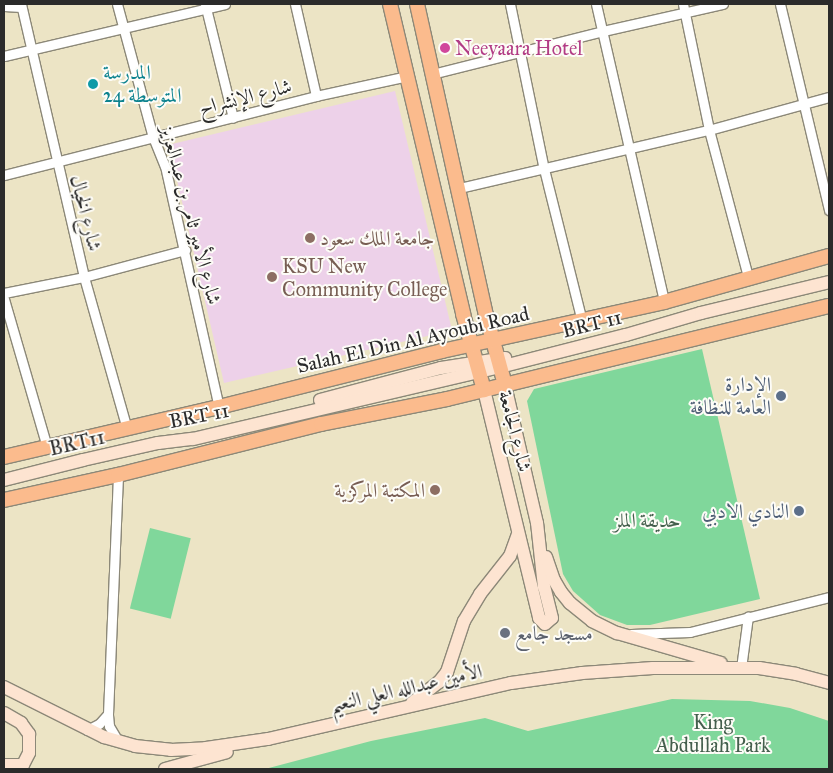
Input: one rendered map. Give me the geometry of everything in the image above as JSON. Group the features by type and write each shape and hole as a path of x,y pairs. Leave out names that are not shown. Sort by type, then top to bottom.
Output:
{"main road":[{"name":"شارع الجامعة","path":"390,4 539,618 545,624 552,618 544,587 539,533 505,386"},
{"path":"411,4 421,21"},
{"path":"417,4 505,386"},
{"name":"Salah El Din Al Ayoubi Road","path":"4,457 219,407 442,351 472,346 664,302 749,280 829,256"},
{"name":"BRT 11","path":"158,443 190,432 335,396 361,387 499,363 829,282"},
{"path":"4,500 118,475 321,424 505,386 829,306"},
{"name":"BRT11","path":"4,480 158,443"},
{"path":"409,706 439,682 447,672 464,621 480,594 510,556 518,531"},
{"path":"539,533 548,568 561,592 586,617 617,633 738,668"},
{"name":"الأمين عبدالله العلي النعيم","path":"4,687 87,730 118,741 153,749 188,750 268,739 511,683 582,673 653,668 738,668 778,670 829,683"},
{"path":"4,713 21,723 29,734 30,753 22,767 4,765"},
{"path":"165,769 268,739"}],"street":[{"name":"شارع الأمير ثامر بن عبدالعزيز","path":"117,4 153,137 165,166 219,407"},
{"path":"4,56 123,29 205,6 225,4"},
{"path":"295,4 316,96"},
{"path":"510,4 544,169 582,321"},
{"path":"596,4 664,302"},
{"path":"432,74 521,52 684,7 723,4"},
{"path":"780,4 829,210"},
{"path":"4,6 21,5"},
{"name":"شارع الخيال","path":"21,5 56,163 84,277 127,429"},
{"path":"205,6 233,118"},
{"path":"684,7 709,130 749,280"},
{"name":"شارع الإنشراح","path":"4,175 316,96 408,76"},
{"path":"458,188 709,130 804,102 829,97"},
{"path":"4,293 84,277 185,250"},
{"path":"4,299 47,447"},
{"path":"118,475 108,714 109,726 118,741"},
{"path":"617,633 678,633 829,598"},
{"path":"738,668 748,616"},
{"path":"87,730 99,724 108,714"}],"shaded area":[{"name":"جامعة الملك سعود","path":"395,91 451,326 449,331 224,383 170,150 172,144"}],"green space":[{"name":"حديقة الملز","path":"702,349 760,599 650,625 627,625 600,615 573,591 563,574 527,401 534,389"},
{"path":"150,528 191,538 171,619 130,609"},
{"name":"King Abdullah Park","path":"672,699 750,701 790,708 829,721 829,769 265,769 371,741 485,718 528,731"}],"place":[{"name":"Neeyaara Hotel","path":"445,48"},
{"name":"المدرسة المتوسطة 24","path":"93,84"},
{"name":"جامعة الملك سعود","path":"310,238"},
{"name":"KSU New Community College","path":"272,277"},
{"name":"الإدارة العامة للنظافة","path":"781,396"},
{"name":"المكتبة المركزية","path":"435,490"},
{"name":"النادي الادبي","path":"799,511"},
{"name":"مسجد جامع","path":"505,633"}]}
